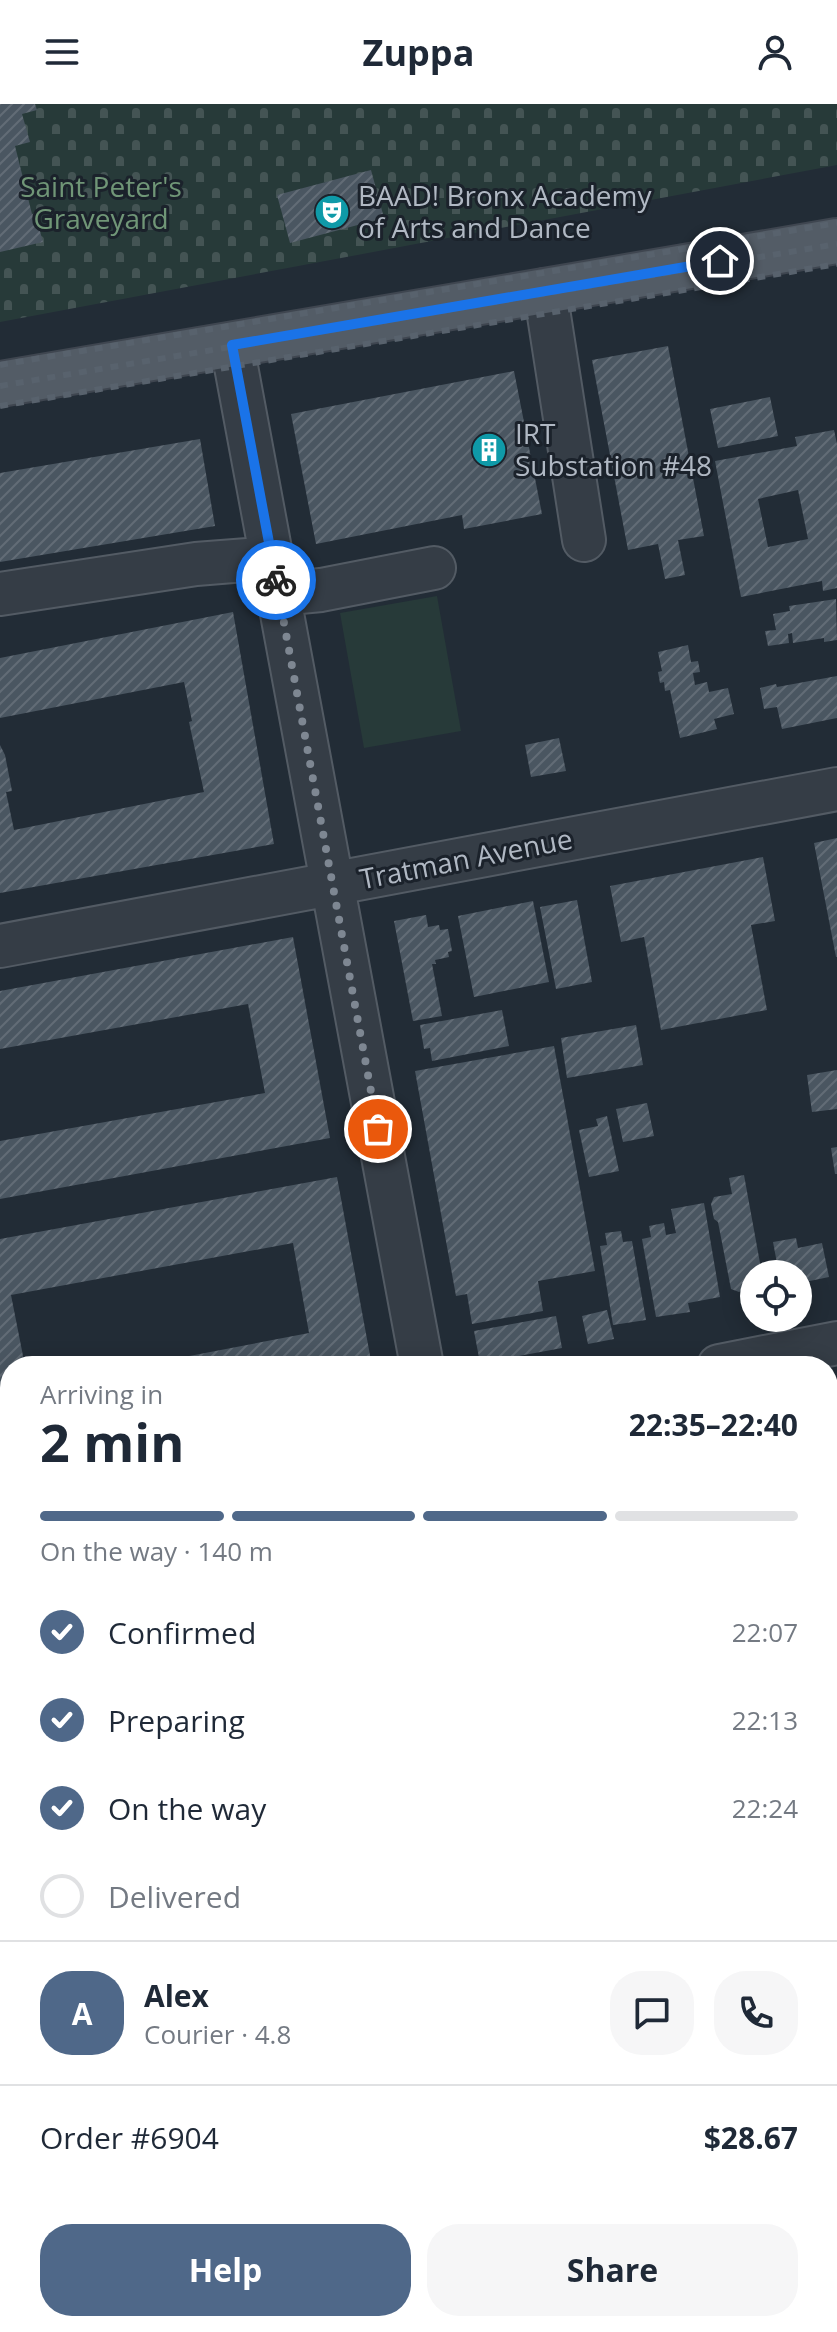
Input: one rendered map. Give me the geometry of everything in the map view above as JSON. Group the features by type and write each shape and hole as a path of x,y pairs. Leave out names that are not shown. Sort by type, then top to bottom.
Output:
{"main road":[{"path":"0,384 837,241"}],"street":[{"path":"545,290 584,540"},
{"path":"232,345 420,1356"},
{"path":"0,594 196,564 275,576 321,590 434,568"},
{"name":"Tratman Avenue","path":"0,946 837,789"},
{"path":"770,1356 837,1343"}],"green space":[{"name":"Saint Peter's Graveyard","path":"0,104 837,104 837,165 0,322"},
{"path":"437,596 461,731 364,748 340,613"}],"building":[{"path":"0,104 35,104 37,110 22,114 30,142 15,146 32,214 35,213 43,242 0,252"},
{"name":"BAAD! Bronx Academy of Arts and Dance","path":"371,170 384,218 290,243 277,195"},
{"path":"668,346 704,536 678,540 685,575 665,579 658,544 628,550 592,360"},
{"path":"514,371 542,514 464,529 462,515 316,544 291,414"},
{"path":"770,397 778,436 718,448 710,409"},
{"path":"834,430 837,444 837,588 823,591 822,581 741,597 715,461 797,446 795,437","holes":["798,490 808,539 768,547 758,499"]},
{"path":"200,439 215,526 0,562 0,473"},
{"path":"836,599 837,640 824,642 824,638 793,643 792,633 788,634 789,643 768,646 765,631 776,630 773,614 790,611 789,606"},
{"path":"233,612 274,844 0,893 0,745 12,791 6,792 14,830 204,792 184,682 0,718 0,658"},
{"path":"688,645 691,662 698,661 700,672 693,673 695,685 707,682 709,692 728,688 734,714 714,719 717,729 680,738 670,690 665,691 664,682 660,683 658,672 662,671 658,652"},
{"path":"837,676 837,718 782,729 777,707 764,709 760,688"},
{"path":"559,738 566,771 531,777 525,745"},
{"path":"837,838 837,957 836,957 814,843"},
{"path":"763,857 775,921 751,925 767,1010 661,1030 644,937 621,942 610,886"},
{"path":"577,900 592,982 556,989 540,907"},
{"path":"533,901 549,982 474,997 458,916"},
{"path":"426,915 428,927 439,925 440,930 448,929 452,951 448,952 449,957 435,960 436,964 432,964 442,1016 413,1021 394,921"},
{"path":"293,937 330,1138 0,1199 0,1141 265,1093 248,1004 0,1049 0,991"},
{"path":"502,1010 509,1046 432,1061 430,1048 424,1049 420,1025"},
{"path":"636,1025 643,1065 567,1078 561,1038"},
{"path":"554,1046 595,1271 538,1281 543,1311 472,1324 467,1294 456,1296 415,1071"},
{"path":"837,1070 837,1109 812,1112 807,1075"},
{"path":"647,1103 654,1136 623,1142 616,1109"},
{"path":"607,1116 619,1171 589,1177 579,1130 598,1126 596,1119"},
{"path":"837,1147 837,1174 835,1174 831,1148"},
{"path":"744,1175 759,1260 740,1260 739,1292 731,1289 718,1222 714,1219 711,1204 714,1197 732,1194 729,1178"},
{"path":"337,1177 370,1356 189,1356 309,1333 293,1243 11,1295 23,1356 0,1356 0,1239"},
{"path":"704,1203 720,1297 688,1303 690,1312 656,1317 642,1239 651,1237 649,1226 664,1223 666,1235 676,1233 671,1209"},
{"path":"621,1231 623,1242 632,1241 646,1320 613,1325 600,1246 607,1245 605,1233"},
{"path":"796,1238 798,1248 822,1243 829,1277 812,1281 812,1260 776,1260 773,1242"},
{"path":"607,1310 614,1339 588,1344 582,1316"},
{"path":"556,1316 562,1348 518,1356 479,1356 474,1331"}],"railway":[{"path":"0,365 837,223"},
{"path":"0,386 837,244"},
{"path":"0,406 837,264"}],"way so far":[{"path":"276,580 378,1129"}],"place":[{"name":"BAAD! Bronx Academy of Arts and Dance","path":"332,212"},
{"name":"IRT Substation #48","path":"489,450"}],"route":[{"path":"276,580 232,345 720,261"}]}
